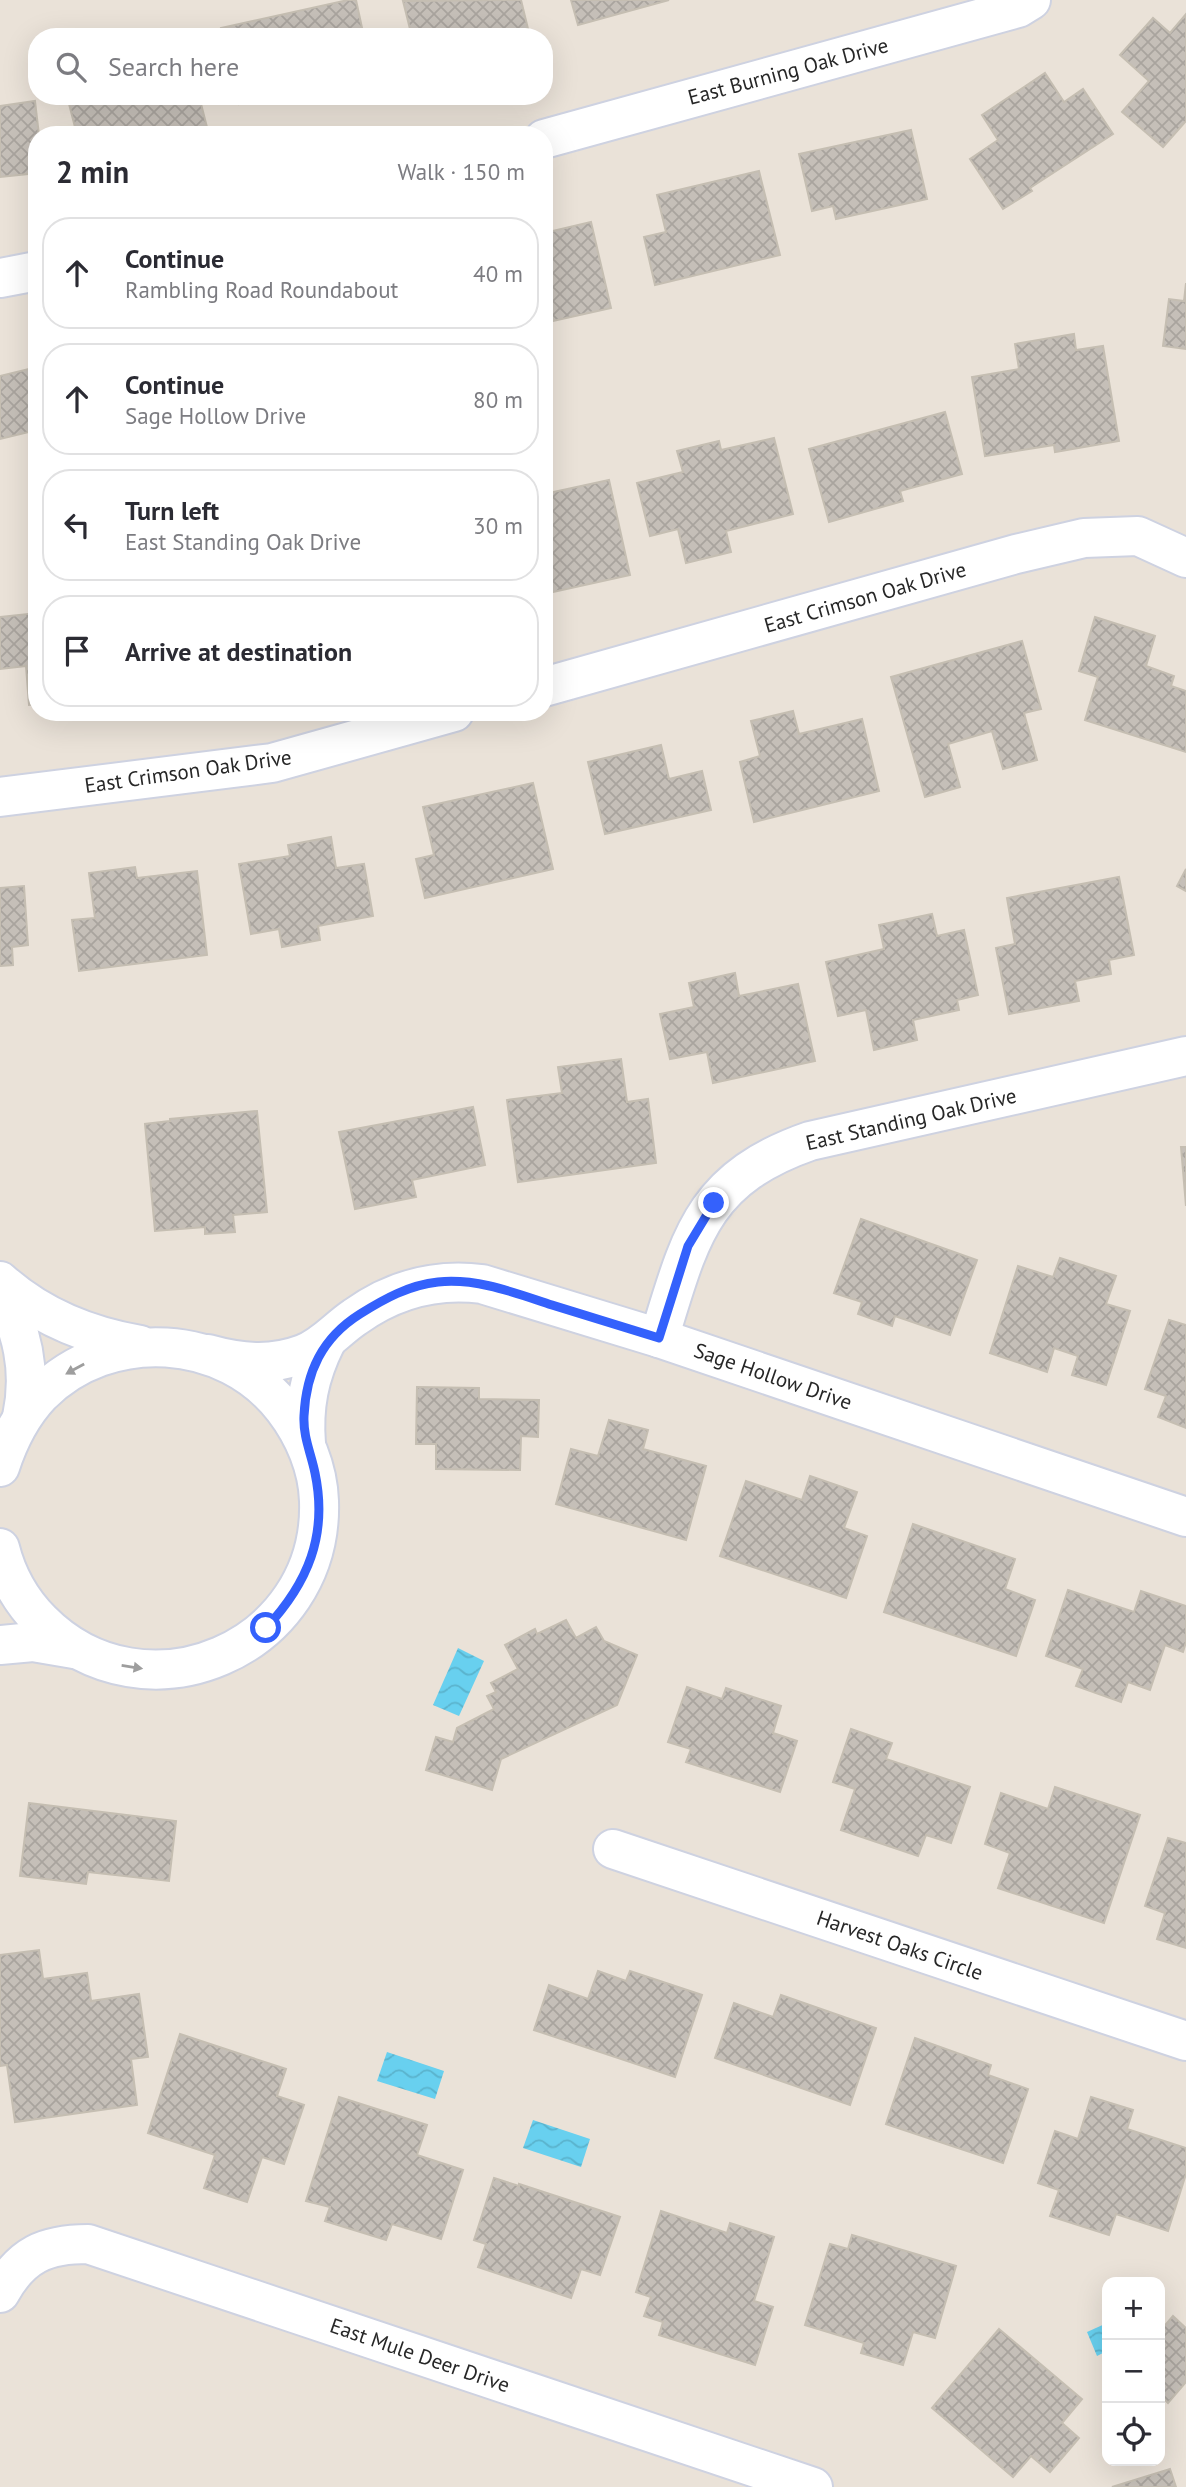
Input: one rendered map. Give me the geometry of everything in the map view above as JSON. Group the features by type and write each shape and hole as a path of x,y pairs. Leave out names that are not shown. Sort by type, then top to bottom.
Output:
{"street":[{"name":"East Burning Oak Drive","path":"553,137 1018,8 1031,0"},
{"path":"0,278 28,273"},
{"name":"East Crimson Oak Drive","path":"553,684 1016,554 1084,538 1138,536 1186,558"},
{"name":"East Crimson Oak Drive","path":"0,797 272,763 422,721"},
{"name":"East Standing Oak Drive","path":"659,1338 688,1246 700,1223 730,1185 768,1158 810,1141 1186,1056"},
{"path":"0,1281 43,1312 76,1329 112,1340 208,1354 233,1365 266,1389 293,1420 306,1444 315,1471 319,1500 318,1528 312,1556 301,1583 286,1607 266,1628 243,1646 218,1659 190,1667 132,1669 56,1644 33,1642 0,1645"},
{"name":"Sage Hollow Drive","path":"208,1354 231,1361 279,1361 303,1354 326,1342 355,1317 396,1293 437,1282 460,1281 505,1290 659,1338 1186,1517"},
{"path":"0,1288 12,1310 25,1355 27,1377 22,1417"},
{"name":"Sage Hollow Drive","path":"306,1444 304,1416 308,1390 315,1365 326,1342"},
{"path":"0,1467 8,1443 22,1417 42,1394 91,1360 119,1350 149,1346"},
{"path":"0,1548 15,1587 32,1612 53,1633 78,1650"},
{"name":"Harvest Oaks Circle","path":"613,1849 1186,2041"},
{"name":"East Mule Deer Drive","path":"0,2293 15,2271 40,2251 69,2244 88,2244 813,2487"}],"water":[{"path":"458,1648 484,1661 459,1716 433,1705"},
{"path":"387,2052 444,2071 435,2099 377,2081"},
{"path":"533,2120 590,2139 581,2167 523,2148"},
{"path":"1102,2325 1102,2354 1097,2356 1087,2332"}],"building":[{"path":"356,0 362,28 221,28"},
{"path":"521,0 528,28 410,28 403,1"},
{"path":"571,0 669,0 578,25"},
{"path":"1186,14 1186,121 1163,147 1122,112 1149,81 1120,55 1153,18 1170,33"},
{"path":"1045,73 1064,102 1083,89 1113,134 1030,188 1032,191 1003,209 970,159 998,140 982,115"},
{"path":"28,102 28,105 35,105 38,126 28,126 28,174 0,177 0,106"},
{"path":"69,105 201,105 207,126 75,126"},
{"path":"911,130 927,199 836,219 833,206 812,211 799,154"},
{"path":"759,171 780,255 655,285 644,237 666,232 657,195"},
{"path":"591,222 611,308 553,321 553,231"},
{"path":"1186,283 1186,349 1163,346 1169,299 1184,301"},
{"path":"1074,334 1076,350 1103,346 1119,441 1055,452 1054,445 985,456 972,377 1019,369 1015,344"},
{"path":"28,369 28,432 0,439 0,376"},
{"path":"945,412 962,474 900,491 903,501 829,522 809,449"},
{"path":"774,438 793,514 726,531 731,552 686,563 678,529 650,536 637,483 683,472 677,451 719,441 721,450"},
{"path":"609,480 630,575 553,592 553,492"},
{"path":"28,614 28,692 26,666 0,669 0,617"},
{"path":"1095,617 1155,636 1146,666 1174,676 1171,686 1186,691 1186,752 1085,720 1098,677 1079,671"},
{"path":"1022,641 1041,709 1024,713 1037,760 1003,769 992,731 948,744 960,787 925,797 891,677"},
{"path":"793,711 799,734 862,719 879,791 754,822 740,762 760,756 751,721"},
{"path":"661,745 669,779 702,771 711,810 605,834 588,762"},
{"path":"533,783 553,869 425,898 416,859 434,855 423,807"},
{"path":"331,837 336,868 364,864 373,916 318,926 320,940 282,947 279,929 251,934 239,864 290,856 288,845"},
{"path":"135,867 137,878 197,871 207,955 79,971 72,920 95,918 89,873"},
{"path":"1186,869 1186,891 1177,886"},
{"path":"1119,877 1134,955 1109,960 1111,974 1075,981 1079,1001 1009,1014 996,948 1015,944 1007,898"},
{"path":"24,886 28,945 12,947 13,965 0,966 0,888"},
{"path":"932,914 937,936 964,930 978,995 957,1000 959,1010 913,1020 917,1040 874,1050 866,1010 838,1016 826,962 884,949 879,925"},
{"path":"735,973 739,996 798,984 815,1061 713,1083 707,1052 670,1059 660,1014 694,1007 689,983"},
{"path":"621,1059 627,1102 648,1099 656,1163 518,1182 507,1100 562,1093 558,1067"},
{"path":"473,1107 485,1165 412,1180 416,1197 355,1209 339,1132"},
{"path":"257,1111 267,1212 233,1215 235,1232 205,1234 205,1227 155,1231 145,1124"},
{"path":"1181,1147 1186,1147 1186,1206"},
{"path":"861,1219 977,1260 950,1335 895,1316 892,1326 858,1314 862,1302 834,1293"},
{"path":"1060,1258 1116,1276 1106,1304 1130,1311 1106,1385 1072,1375 1078,1356 1054,1348 1047,1372 990,1353 1018,1266 1053,1277"},
{"path":"1169,1320 1186,1325 1186,1428 1158,1417 1166,1396 1145,1389"},
{"path":"417,1387 479,1388 479,1399 539,1400 538,1437 521,1436 520,1470 436,1469 436,1444 416,1444"},
{"path":"609,1420 648,1430 643,1449 706,1466 686,1540 556,1504 571,1449 598,1456"},
{"path":"810,1476 857,1492 844,1528 867,1536 846,1598 720,1556 746,1481 802,1500"},
{"path":"913,1524 1015,1559 1005,1589 1035,1600 1016,1656 884,1612"},
{"path":"1068,1590 1134,1612 1141,1591 1186,1606 1186,1642 1183,1652 1165,1645 1150,1690 1128,1682 1121,1702 1076,1686 1083,1669 1046,1656"},
{"path":"566,1620 576,1638 596,1627 604,1641 637,1655 617,1705 501,1759 492,1790 426,1770 436,1737 453,1742 457,1728 494,1709 487,1696 496,1692 491,1683 518,1669 505,1645 535,1629 537,1634"},
{"path":"687,1687 722,1699 726,1688 781,1706 773,1733 797,1741 780,1792 686,1762 691,1749 668,1742"},
{"path":"851,1729 892,1743 886,1759 970,1787 951,1843 926,1835 918,1856 841,1830 855,1789 833,1782"},
{"path":"1055,1787 1140,1815 1104,1923 998,1888 1010,1853 985,1844 1001,1793 1048,1809"},
{"path":"29,1803 176,1821 169,1881 88,1872 86,1884 20,1876"},
{"path":"1168,1838 1186,1843 1186,1948 1157,1939 1165,1913 1145,1906"},
{"path":"39,1950 43,1979 87,1973 91,2001 139,1994 148,2057 131,2059 137,2105 15,2122 7,2065 0,2066 0,1955"},
{"path":"598,1971 626,1981 630,1971 702,1995 675,2077 534,2030 549,1985 588,1999"},
{"path":"781,1995 876,2028 850,2105 715,2058 734,2003 773,2017"},
{"path":"180,2034 286,2069 277,2096 304,2105 284,2164 262,2157 247,2202 204,2188 215,2155 148,2133"},
{"path":"915,2038 991,2065 988,2075 1028,2089 1003,2163 886,2124"},
{"path":"339,2097 427,2125 417,2155 463,2170 441,2239 392,2224 386,2240 325,2221 330,2207 306,2201"},
{"path":"1091,2097 1133,2110 1127,2129 1186,2148 1186,2174 1168,2231 1116,2214 1109,2235 1050,2216 1059,2190 1038,2183 1055,2131 1078,2139"},
{"path":"494,2178 620,2217 600,2275 581,2269 571,2298 478,2267 486,2244 474,2240"},
{"path":"661,2211 727,2233 730,2223 774,2237 754,2301 773,2307 755,2365 659,2335 663,2322 644,2316 651,2297 636,2292"},
{"path":"852,2235 956,2266 935,2338 913,2332 903,2365 861,2353 864,2343 805,2325 830,2244 848,2249"},
{"path":"1173,2316 1186,2328 1186,2382 1168,2403 1165,2400 1165,2325"},
{"path":"999,2329 1082,2399 1062,2423 1079,2438 1050,2472 1031,2456 1013,2477 932,2408"},
{"path":"1170,2469 1176,2487 1112,2487"}],"route":[{"path":"266,1628 286,1607 301,1583 312,1556 318,1528 319,1500 315,1471 306,1444 304,1416 315,1365 326,1342 355,1317 396,1293 437,1282 460,1281 505,1290 659,1338 688,1246 714,1203"}]}
